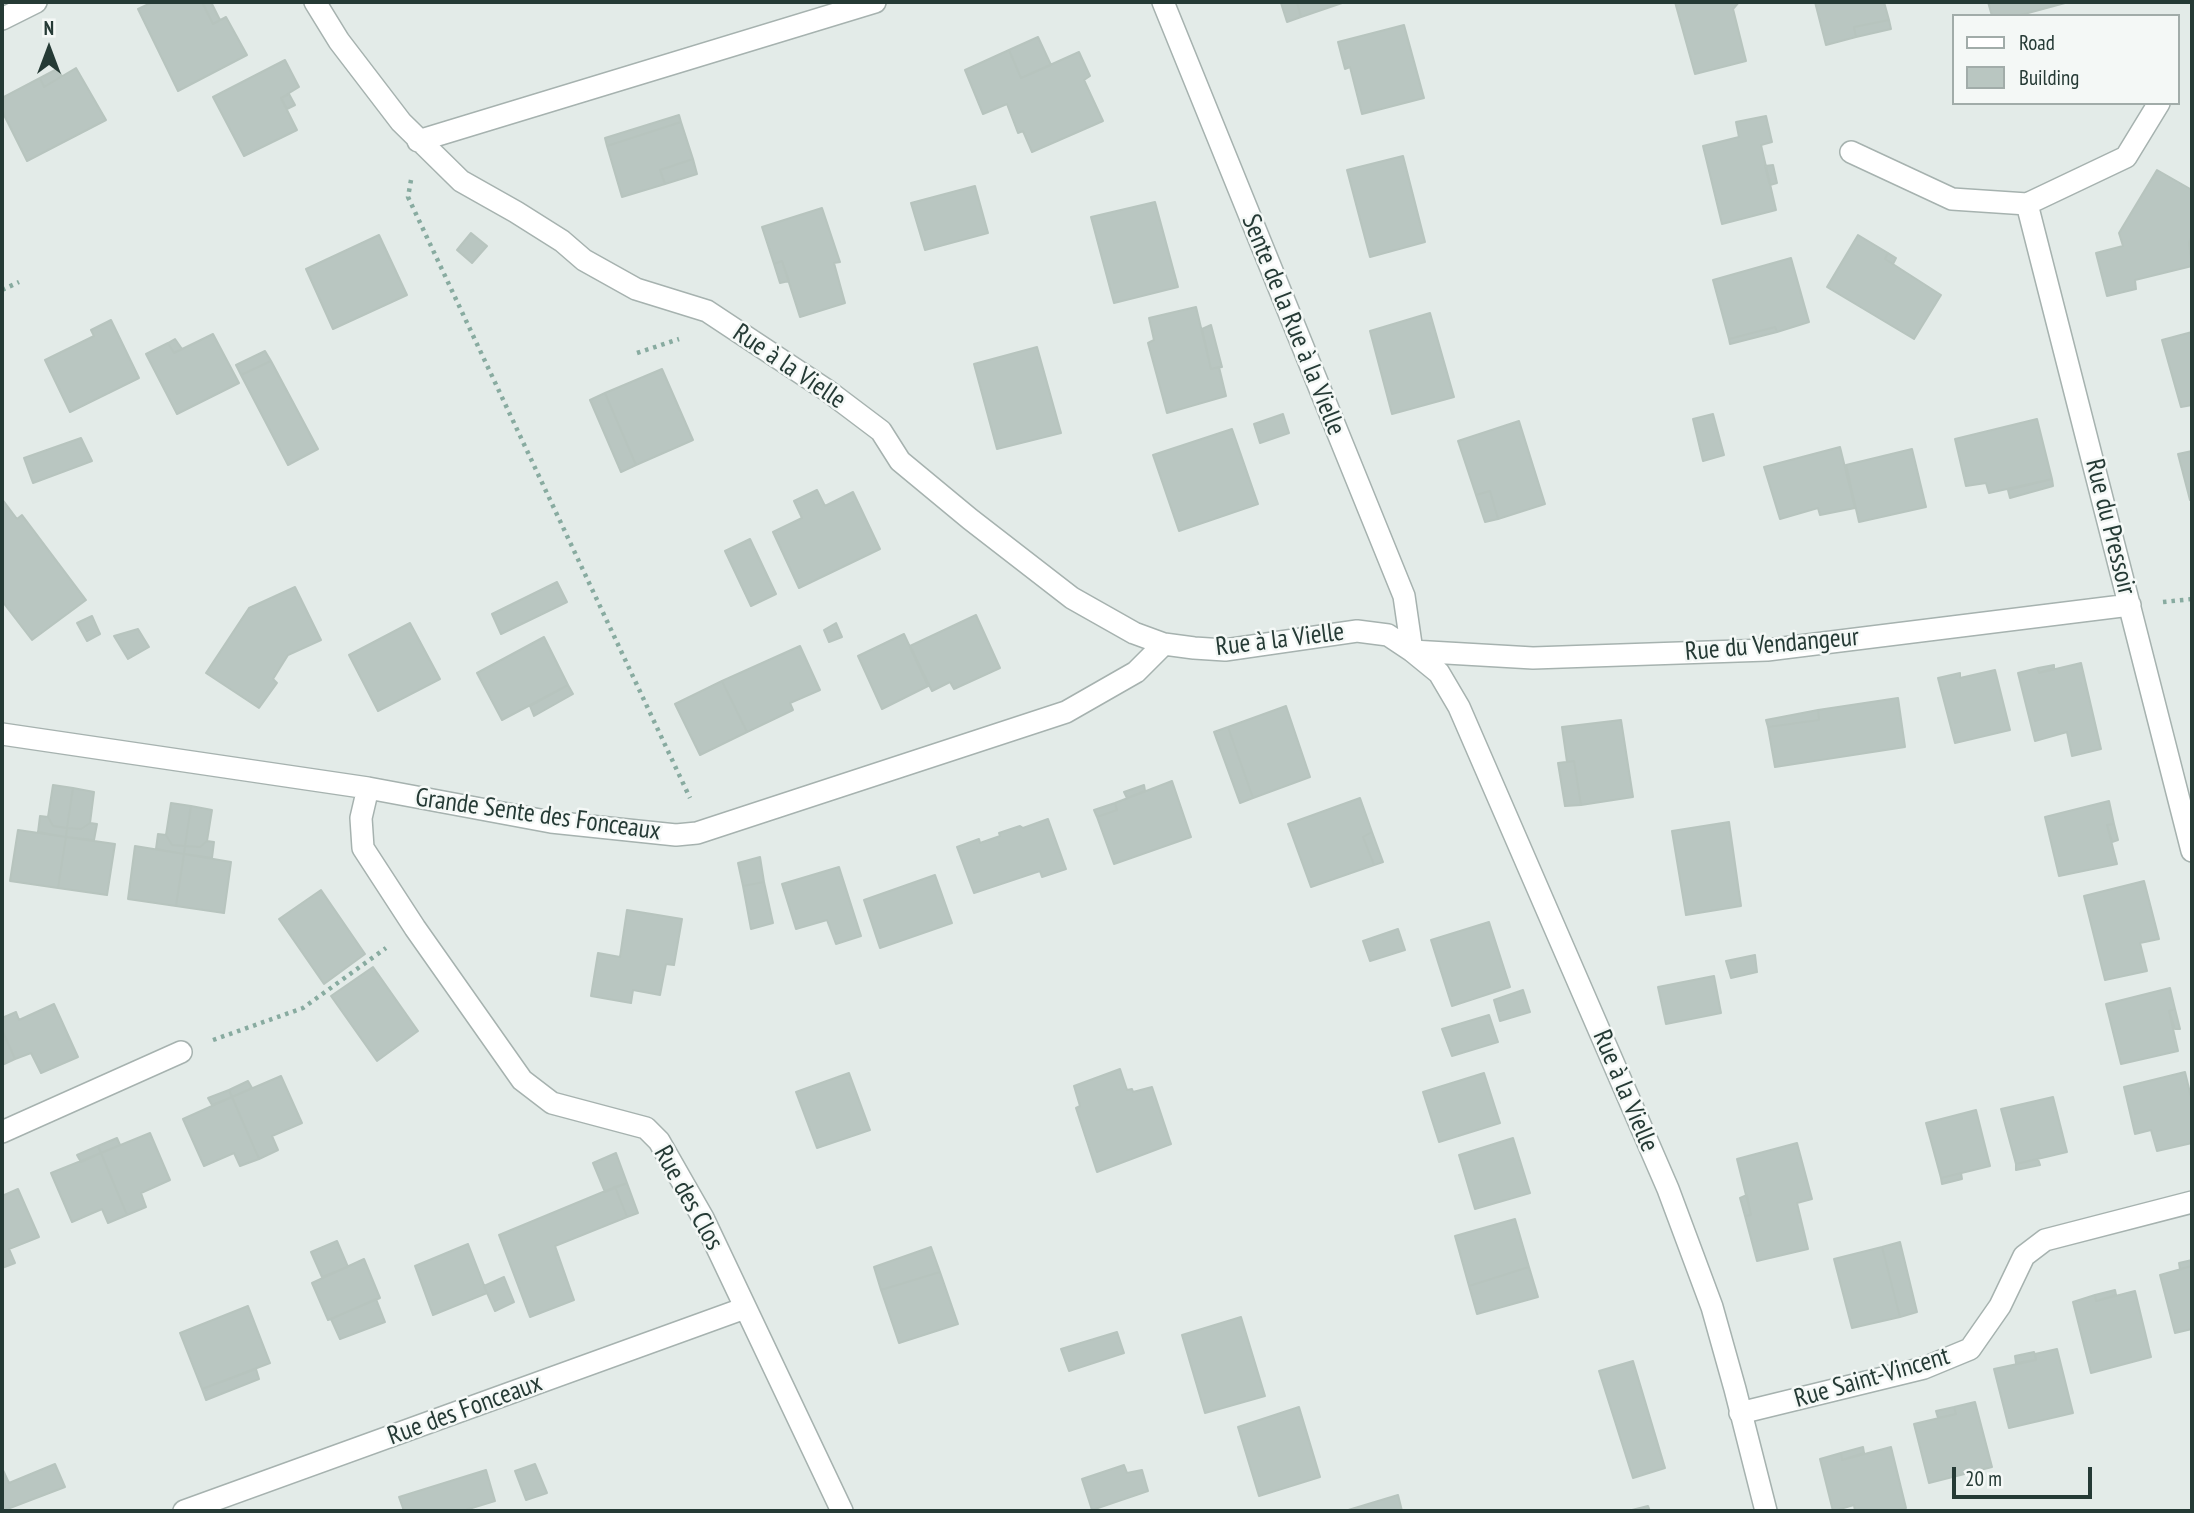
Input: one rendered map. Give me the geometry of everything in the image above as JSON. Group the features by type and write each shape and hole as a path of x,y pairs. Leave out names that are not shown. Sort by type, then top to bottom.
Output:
{"street":[{"path":"2,19 36,2"},
{"name":"Rue à la Vielle","path":"315,2 339,41 418,141 461,181 562,241 584,260 636,289 707,311 828,391 881,431 900,461 1054,584 1134,633 1164,644 1225,650 1357,631 1388,635 1439,673 1459,707 1657,1164 1712,1307 1766,1511"},
{"path":"418,141 875,2"},
{"name":"Sente de la Rue à la Vielle","path":"1163,2 1404,596 1412,651"},
{"path":"1851,152 1952,199 2027,204 2126,157 2158,105"},
{"name":"Rue du Pressoir","path":"2027,204 2192,851"},
{"name":"Rue du Vendangeur","path":"1412,651 1533,658 1767,650 2130,605"},
{"name":"Grande Sente des Fonceaux","path":"2,734 368,789 551,822 676,835 696,833 1066,712 1136,672 1164,644"},
{"name":"Rue des Clos","path":"368,789 361,818 363,848 415,928 522,1080 552,1103 646,1128 659,1141 703,1218 842,1511"},
{"path":"2,1132 181,1052"},
{"name":"Rue Saint-Vincent","path":"1740,1413 1924,1368 1970,1349 2000,1306 2024,1256 2045,1240 2192,1202"},
{"name":"Rue des Fonceaux","path":"184,1511 745,1308"}],"path":[{"path":"418,141 408,197 691,800 696,833"},
{"path":"2,290 19,282"},
{"path":"181,1052 303,1007 415,928"}],"building":[{"path":"153,2 202,2 213,24 226,17 247,55 178,91 138,9"},
{"path":"202,2 211,2 220,20 213,24"},
{"path":"1297,2 1301,17 1287,22 1281,3"},
{"path":"1297,2 1341,2 1342,3 1301,17"},
{"path":"1675,2 1739,2 1733,9 1746,61 1695,74"},
{"path":"1815,2 1884,2 1889,20 1854,27 1856,37 1826,45"},
{"path":"1988,2 2065,2 2024,14 1991,14"},
{"path":"1889,20 1891,29 1856,37 1854,27"},
{"path":"1404,25 1424,98 1362,114 1350,67 1345,69 1338,42"},
{"path":"1038,37 1051,65 1021,78 1009,50"},
{"path":"1009,50 1021,78 1079,52 1090,76 1084,80 1103,121 1032,152 1023,131 1018,133 1007,104 983,114 965,70"},
{"path":"285,60 299,87 281,98 297,130 244,156 213,97"},
{"path":"76,68 106,120 27,161 2,111 2,98 40,78 44,87"},
{"path":"57,69 62,76 44,87 40,78"},
{"path":"289,94 295,105 287,109 281,98"},
{"path":"679,115 681,122 607,146 605,138"},
{"path":"1766,116 1772,142 1761,145 1776,210 1722,224 1703,146 1739,137 1736,122"},
{"path":"681,122 693,159 660,170 665,184 622,197 607,146"},
{"path":"1403,156 1425,242 1370,257 1347,170"},
{"path":"693,159 697,174 665,184 660,170"},
{"path":"1773,165 1777,183 1770,185 1765,166"},
{"path":"2157,170 2192,190 2192,237 2189,242 2192,266 2135,280 2136,289 2107,296 2096,253 2123,246 2119,233"},
{"path":"975,186 988,233 925,250 911,203"},
{"path":"1155,202 1178,287 1114,303 1091,217"},
{"path":"822,208 840,262 834,263 845,303 800,317 782,261 774,264 762,227"},
{"path":"471,233 487,246 472,263 457,250"},
{"path":"379,235 407,295 333,329 306,269"},
{"path":"1858,235 1888,253 1885,259 1941,295 1914,339 1827,287"},
{"path":"1888,253 1896,258 1893,264 1885,259"},
{"path":"1791,258 1809,322 1777,332 1775,327 1729,339 1713,280"},
{"path":"782,261 789,281 780,283 774,264"},
{"path":"1196,307 1211,369 1219,367 1226,396 1167,413 1148,343 1154,340 1149,318"},
{"path":"1430,313 1454,397 1392,414 1370,331"},
{"path":"111,320 139,378 70,412 45,360 94,336 91,330"},
{"path":"1211,325 1222,367 1211,369 1202,329"},
{"path":"1775,327 1777,332 1730,344 1729,339"},
{"path":"2192,332 2192,405 2181,407 2162,340"},
{"path":"213,334 239,383 177,414 146,354 168,343 174,353"},
{"path":"175,339 182,349 174,353 168,343"},
{"path":"1037,347 1061,433 997,449 974,364"},
{"path":"265,351 271,361 241,375 236,365"},
{"path":"271,361 318,449 288,465 241,375"},
{"path":"662,369 693,440 636,465 605,393"},
{"path":"605,393 636,465 621,472 590,400"},
{"path":"1283,414 1289,433 1260,443 1254,424"},
{"path":"1713,414 1724,455 1703,461 1693,419"},
{"path":"2037,419 2052,479 1989,493 1986,483 1966,486 1955,439"},
{"path":"1519,421 1545,504 1498,519 1490,491 1476,495 1458,441"},
{"path":"1232,429 1258,504 1179,531 1153,455"},
{"path":"81,438 92,461 33,483 24,458"},
{"path":"1840,447 1855,508 1820,515 1818,508 1780,519 1764,467"},
{"path":"1912,449 1926,507 1859,522 1846,465"},
{"path":"2192,451 2192,499 2190,500 2178,454"},
{"path":"2052,479 2053,486 2010,498 2008,490"},
{"path":"817,490 825,506 853,492 880,549 799,588 773,532 802,518 794,501"},
{"path":"1490,491 1498,519 1485,522 1476,495"},
{"path":"2,499 17,519 22,515 86,600 32,640 2,601"},
{"path":"750,539 776,594 751,606 725,551"},
{"path":"557,582 567,602 501,634 492,614"},
{"path":"295,587 321,640 288,655 273,679 277,683 259,708 206,673 249,608"},
{"path":"976,615 1000,668 954,689 950,682 932,691 910,646"},
{"path":"92,616 100,634 87,641 77,623"},
{"path":"410,623 440,679 378,711 349,655"},
{"path":"836,623 842,637 829,642 824,630"},
{"path":"138,629 149,647 128,659 114,636"},
{"path":"904,634 928,686 882,709 858,656"},
{"path":"544,637 568,685 502,720 477,673"},
{"path":"800,646 820,690 790,703 793,710 747,732 722,681"},
{"path":"2081,663 2101,749 2072,756 2067,732 2035,741 2018,673 2038,668 2039,673"},
{"path":"2054,665 2054,668 2039,673 2038,668"},
{"path":"1995,670 2010,730 1955,743 1938,678 1960,673 1960,678"},
{"path":"722,681 747,732 700,755 675,704"},
{"path":"568,685 573,694 534,716 530,706"},
{"path":"1898,698 1905,747 1775,767 1768,727 1819,720 1818,710"},
{"path":"1286,706 1310,777 1253,798 1228,727"},
{"path":"1818,710 1819,720 1768,727 1766,720"},
{"path":"1621,720 1633,797 1581,805 1574,761 1567,762 1562,727"},
{"path":"1228,727 1253,798 1240,803 1214,732"},
{"path":"1574,761 1581,805 1565,806 1558,763"},
{"path":"1172,781 1191,837 1114,864 1097,817 1117,810 1115,803"},
{"path":"53,785 73,788 67,828 53,826 48,817"},
{"path":"1144,785 1145,791 1127,798 1124,792"},
{"path":"73,788 94,792 90,823 81,829 67,828"},
{"path":"1360,798 1372,832 1363,837 1374,865 1311,887 1288,824"},
{"path":"2109,801 2114,824 2107,825 2117,864 2059,876 2045,817"},
{"path":"171,803 191,806 185,846 172,845 166,835"},
{"path":"1115,803 1117,810 1097,817 1094,810"},
{"path":"191,806 212,810 207,841 200,847 185,846"},
{"path":"40,816 48,817 53,826 67,828 66,837 38,832"},
{"path":"1048,819 1066,869 1042,877 1040,871 974,893 957,847 979,839 980,843 1000,836 999,833"},
{"path":"1729,822 1741,906 1686,915 1672,831"},
{"path":"90,823 97,824 94,840 66,837 67,828 81,829"},
{"path":"2114,824 2118,840 2112,842 2107,825"},
{"path":"18,830 66,837 58,888 10,881"},
{"path":"1372,832 1383,862 1374,865 1363,837"},
{"path":"158,834 166,835 172,845 185,846 184,854 156,849"},
{"path":"66,837 115,844 107,895 58,888"},
{"path":"207,841 214,842 212,858 184,854 185,846 200,847"},
{"path":"135,846 184,854 176,906 128,899"},
{"path":"184,854 231,862 224,913 176,906"},
{"path":"760,857 764,882 743,886 738,863"},
{"path":"839,867 861,936 836,944 827,920 796,929 782,884"},
{"path":"935,875 952,923 880,948 864,900"},
{"path":"2144,881 2159,939 2140,943 2147,971 2105,980 2084,896"},
{"path":"764,882 773,923 751,929 743,886"},
{"path":"321,890 365,954 324,984 279,919"},
{"path":"627,910 682,919 674,965 666,964 660,995 633,990 631,1003 591,996 598,953 620,957"},
{"path":"1489,922 1510,987 1452,1006 1431,940"},
{"path":"1398,929 1405,950 1370,961 1363,941"},
{"path":"1755,955 1757,972 1731,978 1726,961"},
{"path":"373,967 418,1031 377,1061 331,996"},
{"path":"1714,976 1721,1013 1666,1024 1658,987"},
{"path":"2170,988 2175,1009 2169,1011 2178,1051 2121,1064 2106,1004"},
{"path":"1523,990 1530,1012 1500,1021 1494,1000"},
{"path":"54,1004 78,1057 41,1073 31,1053 15,1059 2,1030 2,1018 16,1012 19,1020"},
{"path":"2175,1009 2180,1029 2175,1029 2169,1011"},
{"path":"1489,1015 1498,1042 1452,1056 1442,1029"},
{"path":"2,1030 15,1059 2,1065"},
{"path":"1120,1069 1127,1090 1132,1089 1133,1092 1152,1087 1171,1144 1097,1172 1076,1108 1080,1106 1074,1086"},
{"path":"2185,1072 2192,1101 2192,1143 2157,1151 2151,1130 2135,1134 2124,1087"},
{"path":"849,1073 870,1130 817,1148 796,1092"},
{"path":"1484,1073 1500,1123 1439,1142 1423,1092"},
{"path":"281,1076 302,1123 272,1136 278,1150 259,1159 232,1097"},
{"path":"248,1081 252,1088 232,1097 229,1090"},
{"path":"229,1090 232,1097 212,1105 208,1098"},
{"path":"232,1097 259,1159 240,1166 234,1153 204,1166 183,1119"},
{"path":"2053,1097 2067,1152 2016,1164 2001,1109"},
{"path":"1976,1110 1990,1166 1941,1178 1926,1123"},
{"path":"150,1133 170,1180 141,1193 146,1207 127,1215 101,1153"},
{"path":"117,1138 120,1145 101,1153 98,1146"},
{"path":"1513,1138 1530,1193 1475,1209 1459,1155"},
{"path":"1797,1143 1812,1199 1797,1203 1808,1249 1757,1261 1745,1216 1751,1215 1737,1159"},
{"path":"98,1146 101,1153 81,1162 77,1155"},
{"path":"101,1153 127,1215 108,1223 102,1209 72,1222 51,1173"},
{"path":"616,1153 627,1183 605,1192 593,1163"},
{"path":"2038,1159 2040,1165 2016,1170 2016,1164"},
{"path":"1961,1173 1962,1179 1942,1184 1941,1178"},
{"path":"627,1183 638,1213 627,1217 615,1187"},
{"path":"615,1187 627,1217 555,1246 574,1300 530,1317 499,1235"},
{"path":"18,1189 39,1237 9,1249 15,1263 2,1268 2,1196"},
{"path":"1747,1195 1751,1215 1745,1216 1740,1198"},
{"path":"1515,1219 1529,1267 1469,1286 1455,1236"},
{"path":"337,1241 348,1267 322,1277 311,1252"},
{"path":"1900,1242 1917,1312 1900,1317 1882,1247"},
{"path":"468,1244 487,1293 433,1315 415,1266"},
{"path":"931,1247 940,1272 881,1290 874,1267"},
{"path":"1882,1247 1900,1317 1852,1328 1834,1259"},
{"path":"364,1259 380,1298 328,1320 312,1283"},
{"path":"2192,1260 2192,1266 2180,1269 2179,1263"},
{"path":"2192,1266 2192,1329 2175,1333 2160,1275"},
{"path":"1529,1267 1538,1297 1477,1314 1469,1286"},
{"path":"940,1272 958,1324 899,1343 881,1290"},
{"path":"504,1277 514,1302 495,1311 484,1286"},
{"path":"2115,1290 2116,1295 2096,1301 2095,1295"},
{"path":"2135,1291 2151,1357 2091,1373 2073,1302 2095,1295 2096,1301"},
{"path":"376,1299 385,1322 340,1339 331,1319"},
{"path":"248,1306 270,1363 202,1389 180,1333"},
{"path":"1241,1317 1265,1396 1205,1413 1182,1335"},
{"path":"1117,1332 1124,1353 1069,1371 1061,1349"},
{"path":"2057,1349 2073,1413 2009,1428 1994,1369 2036,1360 2035,1354"},
{"path":"2034,1352 2036,1360 2016,1363 2015,1356"},
{"path":"1633,1361 1665,1468 1633,1478 1599,1371"},
{"path":"256,1369 259,1379 206,1400 202,1389"},
{"path":"1975,1402 1992,1467 1929,1483 1914,1424 1956,1414 1954,1407"},
{"path":"1299,1407 1320,1477 1259,1496 1238,1427"},
{"path":"1954,1407 1956,1414 1938,1418 1936,1411"},
{"path":"1863,1447 1864,1453 1842,1460 1841,1453"},
{"path":"1891,1447 1906,1508 1894,1511 1855,1511 1854,1505 1833,1511 1820,1459 1841,1453 1842,1460"},
{"path":"55,1464 65,1487 2,1511 2,1468 9,1483"},
{"path":"535,1464 547,1493 526,1500 515,1471"},
{"path":"1124,1465 1127,1473 1142,1470 1148,1491 1092,1510 1082,1479"},
{"path":"486,1470 495,1501 462,1511 404,1511 399,1497"},
{"path":"1398,1495 1402,1511 1345,1511"},
{"path":"1648,1506 1650,1511 1628,1511"}]}
